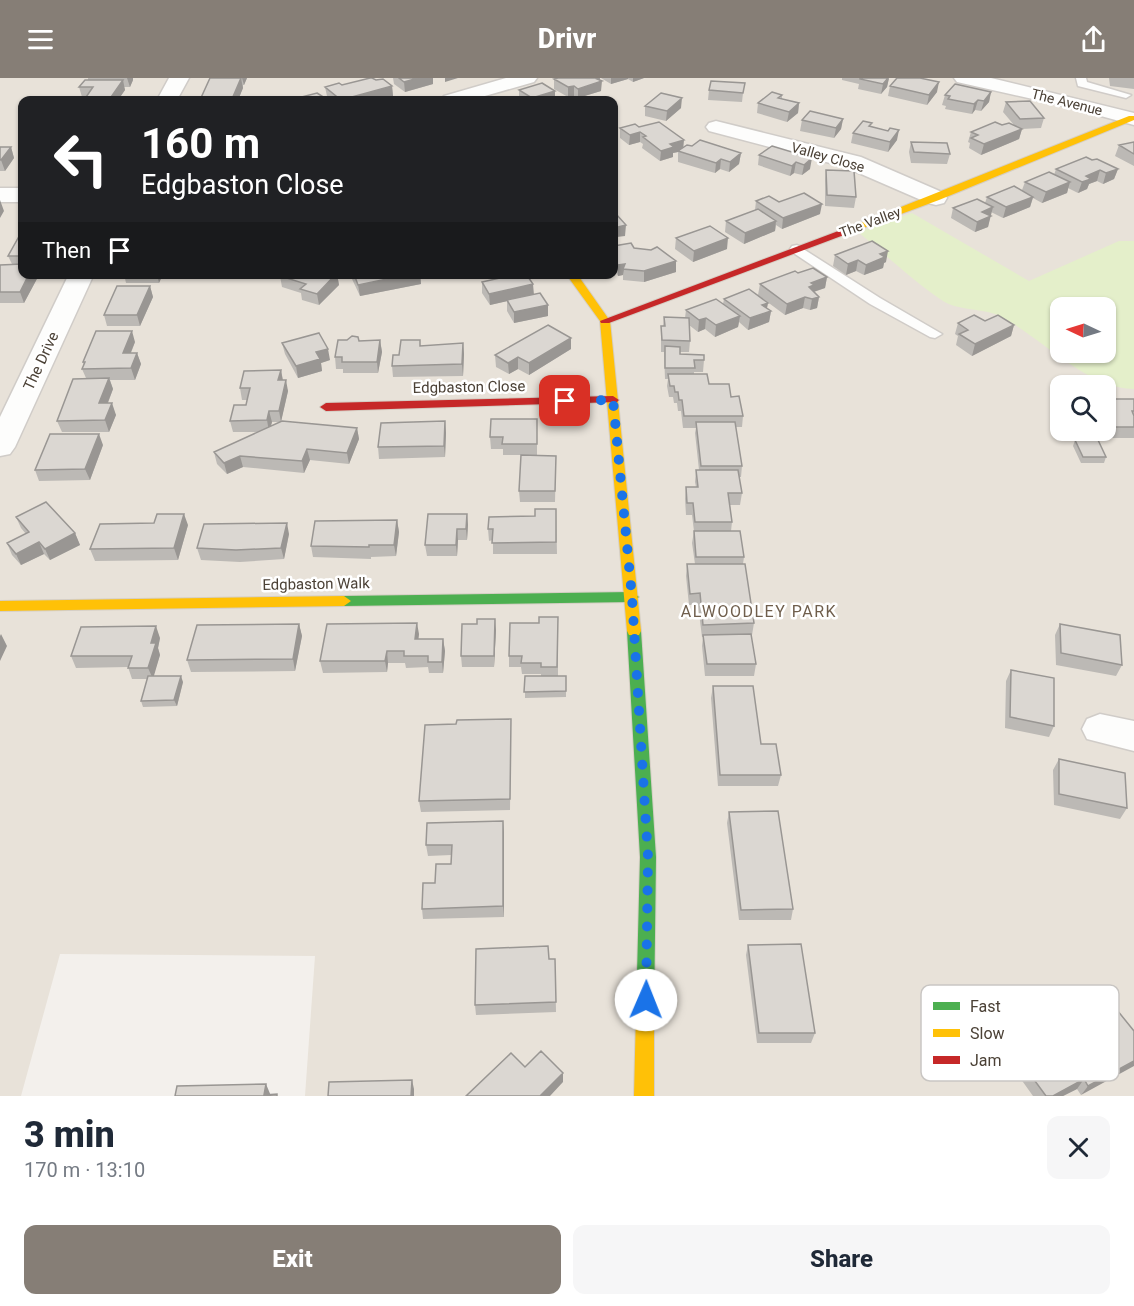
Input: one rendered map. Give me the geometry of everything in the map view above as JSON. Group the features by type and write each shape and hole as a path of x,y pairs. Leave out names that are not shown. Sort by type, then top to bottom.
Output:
{"street":[{"path":"169,96 179,78"},
{"path":"465,96 527,78"},
{"name":"The Avenue","path":"964,78 1127,117"},
{"name":"The Valley","path":"605,321 936,198 1127,117"},
{"name":"Valley Close","path":"716,127 853,162 936,198"},
{"path":"0,195 18,195"},
{"name":"The Drive","path":"0,447 80,279"},
{"path":"575,279 605,321 632,597 648,857 644,1096"},
{"name":"Edgbaston Close","path":"326,407 613,400"},
{"name":"Edgbaston Walk","path":"0,606 632,597"}],"lane":[{"path":"1081,78 1082,84 1130,96 1122,108 1127,117"},
{"path":"797,249 875,301 935,334"}],"shaded area":[{"path":"0,78 1134,78 1134,1096 305,1096 315,956 60,954 21,1096 0,1096"}],"green space":[{"path":"912,213 1029,281 1119,241 1134,241 1134,389 1116,387 1116,375 1089,375 1070,363 1116,363 1116,297 1050,297 1050,349 1000,316 943,301 858,232"}],"building":[{"path":"210,78 241,78 233,96 202,96"},
{"path":"372,78 383,79 392,86 356,96 336,96 325,87 339,83 342,85"},
{"path":"399,78 418,78 404,82"},
{"path":"599,78 597,79 602,81 578,89 574,86 568,87 554,79"},
{"path":"860,78 888,78 883,84"},
{"path":"897,78 920,78 939,82 929,95 890,86"},
{"path":"85,80 123,80 112,96 87,96 93,87 79,87"},
{"path":"711,81 745,83 743,93 709,90"},
{"path":"542,83 555,91 539,96 529,96 519,90"},
{"path":"955,84 991,92 984,101 978,100 974,104 948,99 950,96 945,95"},
{"path":"772,92 782,95 778,98 799,103 789,112 758,103"},
{"path":"317,93 322,96 305,96"},
{"path":"661,93 682,98 667,111 645,106"},
{"path":"1030,101 1044,118 1020,119 1006,102"},
{"path":"810,111 843,119 836,128 802,120"},
{"path":"863,121 872,123 869,126 888,131 890,128 899,130 890,142 853,133"},
{"path":"659,122 684,140 670,144 674,147 661,151 640,132 630,135 620,128 635,124 639,127"},
{"path":"995,122 1002,125 1009,123 1022,129 984,144 971,138 978,135 971,132"},
{"path":"700,140 741,153 730,162 721,159 716,163 678,151"},
{"path":"911,142 947,143 950,154 914,152"},
{"path":"1134,142 1134,154 1119,145"},
{"path":"772,146 812,158 804,165 796,162 792,166 759,155"},
{"path":"0,147 11,147 1,160 0,160"},
{"path":"1086,157 1092,160 1097,159 1118,169 1106,173 1100,170 1086,176 1091,179 1082,182 1056,169"},
{"path":"826,170 854,171 856,197 827,195"},
{"path":"1049,172 1070,182 1046,192 1025,182"},
{"path":"1014,186 1033,197 1006,207 987,197"},
{"path":"804,193 822,204 783,218 756,201 769,196 779,202"},
{"path":"977,199 993,207 982,212 991,216 977,222 953,208"},
{"path":"758,209 776,221 745,233 726,221"},
{"path":"618,216 626,225 618,227"},
{"path":"710,226 728,238 694,251 676,238"},
{"path":"18,238 18,256 8,256"},
{"path":"872,241 888,251 880,254 885,257 866,265 858,260 848,264 835,255"},
{"path":"631,243 634,248 651,250 657,247 676,261 644,271 623,269 625,264 618,265 618,245"},
{"path":"18,264 18,279 26,279 20,292 0,292 0,265"},
{"path":"813,268 827,277 811,283 814,285 809,287 819,297 812,299 805,297 787,304 760,284 795,271 798,273"},
{"path":"290,279 331,279 317,294 300,289 306,284"},
{"path":"356,279 387,279 358,285"},
{"path":"496,279 530,279 533,284 489,294 482,282"},
{"path":"117,286 150,286 137,315 104,315"},
{"path":"749,289 768,303 762,305 771,311 750,318 724,299"},
{"path":"540,293 548,305 514,312 507,300"},
{"path":"716,299 740,316 716,325 706,318 699,320 686,310"},
{"path":"974,315 985,321 998,315 1014,325 975,344 959,334 968,330 958,323"},
{"path":"664,317 689,318 690,341 662,340 661,326 665,326"},
{"path":"548,325 571,338 529,363 518,357 508,363 495,355"},
{"path":"96,331 132,331 123,353 137,353 131,368 82,369"},
{"path":"319,333 328,349 316,352 320,359 296,366 282,343"},
{"path":"352,336 358,337 359,341 380,340 377,362 342,362 342,357 335,357 338,340 347,340"},
{"path":"401,340 420,340 420,346 463,343 462,364 392,366 393,355 399,355"},
{"path":"665,346 680,347 680,354 704,355 704,360 694,360 695,368 665,368"},
{"path":"281,370 278,380 286,380 279,411 269,411 267,420 230,421 234,405 246,405 250,388 240,388 244,371"},
{"path":"668,374 707,374 709,384 729,384 731,397 739,396 743,416 684,416 682,400 679,400 674,386 670,386"},
{"path":"109,378 99,403 112,403 105,420 57,421 73,379"},
{"path":"1116,399 1134,399 1134,411 1132,411 1134,427 1116,427"},
{"path":"491,419 537,419 537,444 502,444 503,437 490,437"},
{"path":"282,421 357,428 347,453 307,449 302,461 240,456 224,463 214,452"},
{"path":"445,421 444,446 378,447 381,423"},
{"path":"696,422 735,422 742,466 701,466"},
{"path":"50,434 99,434 85,469 35,470"},
{"path":"1075,441 1098,441 1106,457 1083,457"},
{"path":"521,455 556,456 555,491 519,491"},
{"path":"696,470 738,470 742,493 728,493 732,522 695,522 693,503 687,503 686,487 698,487"},
{"path":"46,502 75,533 45,549 39,542 16,554 7,543 29,532 16,517"},
{"path":"535,509 556,509 556,542 492,543 493,529 488,529 489,517 535,516"},
{"path":"157,514 184,514 174,548 90,549 100,524 154,523"},
{"path":"428,514 467,514 466,529 457,529 456,545 425,545"},
{"path":"397,520 394,545 311,546 315,521"},
{"path":"287,523 281,548 236,550 197,548 204,524"},
{"path":"694,531 740,531 744,557 696,557"},
{"path":"687,564 745,564 754,623 703,625 700,593 690,594"},
{"path":"539,617 558,617 557,667 541,667 541,663 521,663 522,656 509,656 510,623 539,623"},
{"path":"477,619 495,619 494,656 461,656 462,624 477,624"},
{"path":"417,623 415,639 443,639 442,662 428,662 428,656 404,656 404,651 387,651 385,661 320,661 327,624"},
{"path":"299,624 293,659 187,660 197,625"},
{"path":"1060,624 1120,635 1122,665 1061,653"},
{"path":"156,626 151,643 156,643 148,668 128,668 132,656 71,656 81,627"},
{"path":"751,634 756,664 707,664 703,635"},
{"path":"1011,670 1054,678 1054,726 1010,717"},
{"path":"148,676 181,676 174,700 141,701"},
{"path":"525,676 566,676 566,691 524,692"},
{"path":"713,686 753,686 761,744 776,744 781,775 720,775"},
{"path":"511,719 510,799 419,801 425,725 456,724 457,720"},
{"path":"1059,759 1125,773 1127,808 1059,794"},
{"path":"778,811 793,909 741,910 729,812"},
{"path":"503,821 503,906 422,909 423,883 435,883 436,864 451,864 452,845 426,845 427,823"},
{"path":"801,944 815,1033 759,1033 748,945"},
{"path":"548,946 549,959 555,959 556,1002 475,1005 476,949"},
{"path":"1119,1012 1134,1031 1134,1061 1119,1069"},
{"path":"541,1051 563,1073 540,1096 466,1096 511,1053 525,1067"},
{"path":"412,1080 411,1096 328,1096 329,1082"},
{"path":"1035,1081 1080,1081 1053,1096 1046,1096"},
{"path":"1085,1081 1097,1081 1088,1086"},
{"path":"266,1084 264,1095 277,1094 277,1096 175,1096 177,1086"}],"traffic: fast":[{"path":"344,601 632,597"},
{"path":"634,631 648,857 645,1013"}],"traffic: slow":[{"path":"841,233 936,198 1132,118"},
{"path":"575,279 605,321 634,631"},
{"path":"0,606 344,601"},
{"path":"644,1096 645,1013"}],"traffic: jam":[{"path":"605,321 841,233"},
{"path":"326,407 613,400"}],"district":[{"name":"ALWOODLEY PARK","path":"759,611"}],"route":[{"path":"565,401 613,400 632,597 648,857 646,1000"}]}
